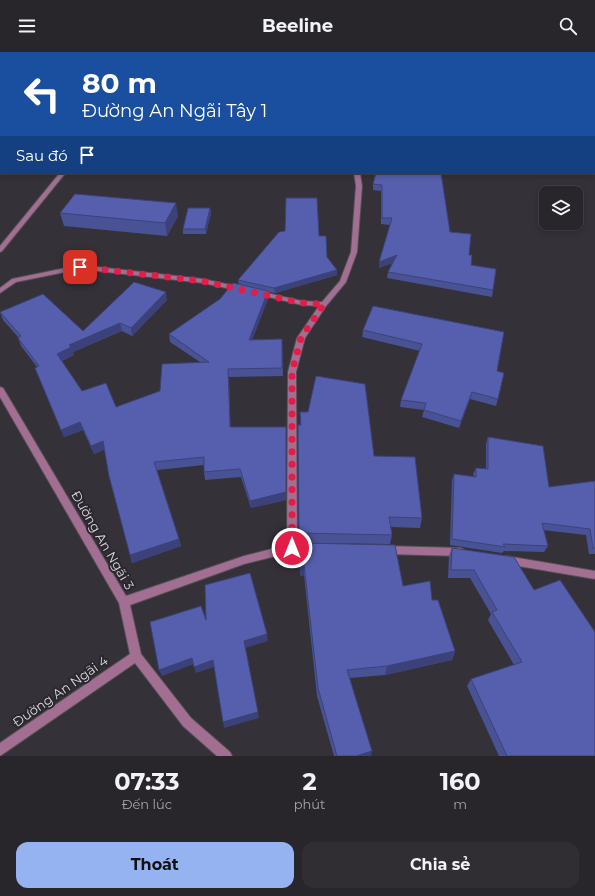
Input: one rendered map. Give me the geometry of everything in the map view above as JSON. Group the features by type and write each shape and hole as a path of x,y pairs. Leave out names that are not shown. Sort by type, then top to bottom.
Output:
{"street":[{"path":"292,548 292,372 301,338 324,304 343,282 354,252 359,186 357,174"},
{"path":"0,250 62,175"},
{"path":"0,291 14,280 80,267 202,281 302,303 324,304"},
{"name":"Đường An Ngãi 3","path":"0,390 124,602 136,656 187,722 226,756"},
{"path":"124,602 244,560 292,548 324,549"},
{"path":"379,550 458,551 473,554"},
{"path":"496,558 595,575"},
{"name":"Đường An Ngãi 4","path":"0,750 136,656"}],"building":[{"path":"376,174 441,174 450,232 471,234 469,255 472,255 471,265 496,269 493,290 388,272 397,255 379,262 392,218 382,218 382,185 373,184"},
{"path":"75,194 176,203 165,223 60,213"},
{"path":"286,198 317,198 319,236 326,236 327,257 337,270 274,288 238,280 279,232 285,231"},
{"path":"188,208 210,208 205,229 183,229"},
{"path":"134,282 166,292 131,328 120,323 69,345 71,347 57,354 82,391 106,383 116,407 160,391 162,364 209,362 169,334 220,299 233,283 268,291 249,340 282,339 282,368 228,369 230,427 286,427 286,492 250,501 240,469 204,472 204,457 154,462 179,539 130,555 109,476 103,441 91,446 80,422 61,430 35,368 39,366 18,338 21,336 0,312 43,294 83,331"},
{"path":"373,306 504,332 497,371 504,373 498,399 472,392 461,421 424,410 426,403 401,400 422,344 363,330"},
{"path":"316,376 365,384 374,456 415,457 422,518 389,517 392,535 299,533 298,425 301,425 300,412 308,412"},
{"path":"488,437 543,446 549,487 595,481 595,548 593,548 590,529 542,523 548,546 503,544 505,547 452,539 454,474 476,477 476,468 488,469"},
{"path":"299,543 395,545 403,586 430,581 432,600 438,600 455,651 387,666 347,670 372,751 356,756 337,756 318,688 304,565 300,566"},
{"path":"452,548 514,557 534,590 560,580 595,632 595,756 507,756 471,679 522,662 492,612 497,610 474,570 451,570"},
{"path":"250,573 267,634 244,641 258,712 223,722 213,660 194,667 192,658 159,670 150,622 201,606 206,620 205,585"}],"route":[{"path":"80,267 202,281 302,303 324,304 301,338 292,372 292,548"}]}
